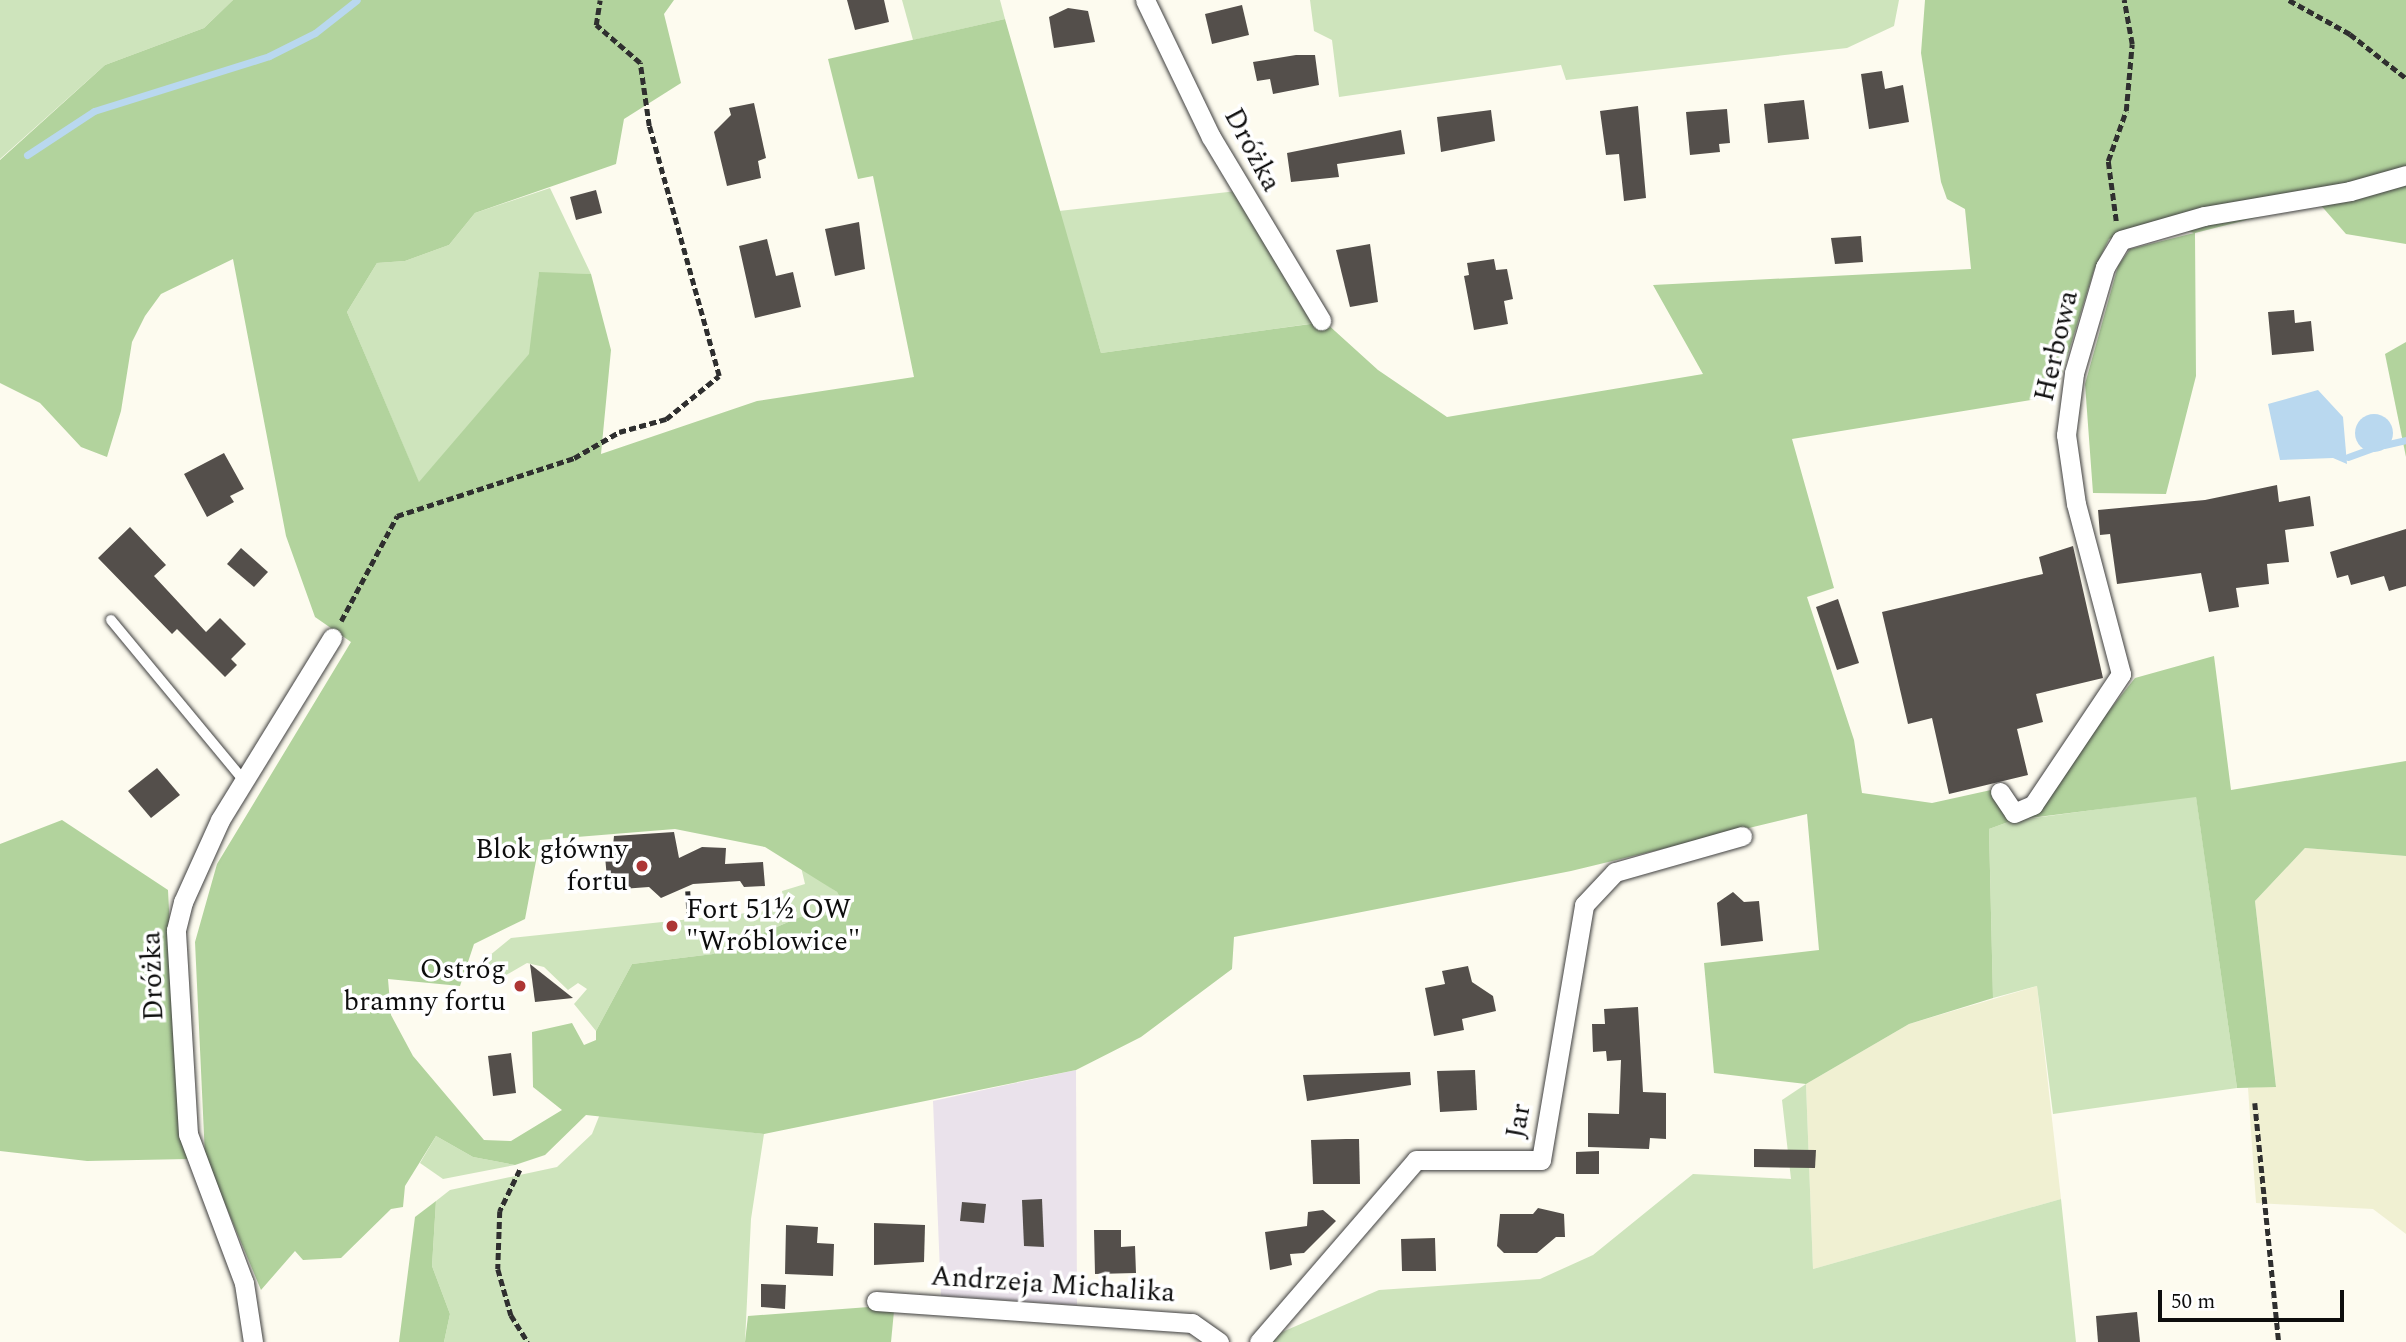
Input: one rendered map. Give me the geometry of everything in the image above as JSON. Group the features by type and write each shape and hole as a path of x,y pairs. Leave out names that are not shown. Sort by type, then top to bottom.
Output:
{"street":[{"name":"Dróżka","path":"1144,0 1211,137 1321,320"},
{"path":"2121,240 2204,216 2350,191 2406,175"},
{"name":"Herbowa","path":"2000,792 2014,813 2033,805 2121,674 2076,504 2066,435 2074,373 2105,267 2121,240"},
{"name":"Dróżka","path":"253,1342 244,1283 188,1134 176,930 204,855 244,781 332,638"},
{"name":"Jar","path":"1259,1342 1416,1160 1541,1160 1584,905 1615,872 1742,836"},
{"name":"Andrzeja Michalika","path":"876,1301 1192,1323 1219,1342"}],"lane":[{"path":"111,620 244,781"}],"path":[{"path":"332,638 397,516 575,458 619,432 666,419 719,376 649,126 639,63 596,25 600,0"},
{"path":"2121,240 2109,195 2108,161 2126,111 2132,44 2123,0"},
{"path":"2289,0 2350,34 2406,78"},
{"path":"688,891 689,913"},
{"path":"2255,1103 2279,1342"},
{"path":"520,1170 500,1211 498,1269 511,1315 528,1342"}],"shaded area":[{"path":"1076,1070 1077,1305 941,1296 933,1101"}],"green space":[{"path":"0,0 233,0 204,28 105,65 0,159"},
{"path":"233,0 674,0 664,14 681,83 624,119 616,164 475,213 449,245 405,261 377,263 347,312 419,482 529,354 539,272 591,274 611,350 601,454 757,401 914,377 873,176 858,179 828,59 1005,19 1101,353 1325,322 1378,370 1447,417 1703,374 1653,285 1971,269 1965,209 1947,199 1941,182 1921,53 1925,0 2406,0 2406,244 2346,234 2318,202 2195,233 2196,376 2166,494 2093,493 2085,384 2118,266 2130,249 2194,233 2154,221 2109,239 2094,270 2055,396 1792,439 1834,588 1807,597 1854,740 1862,793 1932,803 1991,790 2011,821 1989,829 1993,998 1909,1024 1806,1084 1714,1073 1704,963 1819,950 1807,814 1571,871 1234,937 1232,969 1141,1037 1076,1070 764,1134 586,1115 545,1155 515,1165 473,1157 436,1136 405,1186 403,1207 391,1209 341,1258 303,1260 295,1251 261,1290 205,1156 195,942 217,864 351,642 315,617 286,536 233,259 161,294 145,316 132,342 121,411 107,457 81,447 40,403 0,383 0,160 105,65 204,28","holes":["675,829 765,847 837,892 849,914 800,917 713,954 632,964 596,1031 596,1040 584,1045 572,1023 532,1032 533,1087 562,1110 511,1141 484,1140 413,1056 391,1015 388,979 460,986 474,944 525,919 540,840"]},
{"path":"902,0 1000,0 1005,19 913,40"},
{"path":"1310,0 1899,0 1894,26 1847,48 1566,80 1561,65 1339,97 1332,40 1314,31"},
{"path":"550,188 591,274 539,273 530,354 419,483 347,312 377,263 405,261 449,245 475,213"},
{"path":"1237,191 1316,323 1101,353 1059,211"},
{"path":"2406,342 2406,457 2385,354"},
{"path":"2214,656 2231,790 2406,761 2406,856 2305,848 2255,901 2276,1087 2237,1088 2196,797 2023,819 2135,678"},
{"path":"2196,796 2237,1088 2053,1114 2037,986 1993,998 1989,829 2011,821"},
{"path":"62,820 168,890 180,1131 188,1159 87,1161 0,1151 0,844"},
{"path":"2305,848 2406,856 2406,1234 2373,1209 2256,1203 2248,1088 2276,1086 2255,901"},
{"path":"801,867 837,892 850,915 800,917 713,954 632,964 596,1031 574,1004 587,989 578,983 568,990 544,967 527,963 501,978 478,980 489,956 511,938 785,909 782,891 805,884"},
{"path":"2037,986 2061,1199 1813,1269 1806,1084 1909,1024"},
{"path":"1806,1084 1813,1269 2061,1199 2076,1342 1271,1342 1273,1336 1379,1290 1540,1279 1593,1255 1693,1174 1791,1179 1782,1100"},
{"path":"600,1114 764,1134 751,1219 745,1342 444,1342 450,1314 432,1266 436,1201 450,1190 557,1167 592,1134"},
{"path":"436,1136 473,1157 515,1165 443,1179 420,1163"},
{"path":"436,1201 432,1266 450,1314 444,1342 399,1342 415,1217"},
{"path":"869,1307 894,1311 891,1342 745,1342 748,1316"}],"water":[{"path":"2318,390 2343,417 2347,464 2333,458 2280,460 2268,404"},
{"path":"2374,414 2388,419 2393,433 2388,447 2374,452 2360,447 2355,433 2360,419"}],"building":[{"path":"847,0 884,0 889,22 855,30"},
{"path":"1242,5 1249,35 1212,44 1205,14"},
{"path":"1068,8 1088,11 1095,42 1054,48 1049,17"},
{"path":"1296,55 1315,55 1319,85 1273,94 1270,79 1257,81 1253,62"},
{"path":"1882,71 1885,89 1903,85 1909,122 1869,129 1861,74"},
{"path":"1804,100 1809,139 1768,143 1764,104"},
{"path":"754,103 766,158 758,161 761,178 727,186 714,132 731,115 729,108"},
{"path":"1638,106 1646,198 1624,201 1619,154 1606,155 1600,111"},
{"path":"1727,109 1730,143 1719,144 1720,152 1690,155 1686,112"},
{"path":"1491,110 1495,141 1441,152 1437,117"},
{"path":"1401,130 1405,154 1337,164 1339,177 1291,182 1287,153"},
{"path":"596,190 602,213 576,220 570,197"},
{"path":"859,222 865,269 835,276 825,229"},
{"path":"1861,236 1863,262 1835,264 1831,238"},
{"path":"767,239 776,276 793,272 801,307 755,318 739,246"},
{"path":"1370,244 1378,302 1350,307 1336,250"},
{"path":"1494,259 1496,270 1507,269 1513,299 1504,301 1508,324 1474,330 1464,276 1469,275 1467,263"},
{"path":"2294,310 2295,323 2311,321 2314,351 2272,355 2268,312"},
{"path":"224,453 244,489 230,496 234,502 207,517 184,474"},
{"path":"2277,485 2279,502 2310,496 2314,526 2285,530 2289,562 2267,564 2269,584 2236,588 2239,607 2209,612 2201,573 2117,584 2110,534 2100,535 2098,510 2205,500"},
{"path":"130,527 166,565 154,576 206,632 220,618 246,644 231,659 237,665 225,677 177,629 172,634 98,558"},
{"path":"2406,529 2406,586 2389,591 2384,576 2351,585 2348,575 2337,578 2330,552"},
{"path":"2073,546 2103,678 2036,694 2043,722 2017,729 2028,775 1949,794 1932,718 1908,724 1882,612 2043,574 2039,557"},
{"path":"241,548 268,572 254,587 227,564"},
{"path":"1838,599 1859,663 1837,670 1816,607"},
{"path":"157,768 180,795 151,818 128,791"},
{"name":"Blok główny fortu","path":"674,832 679,858 702,847 726,848 725,864 763,862 765,886 744,887 740,881 693,884 661,898 649,887 608,890 605,856 612,855 614,836"},
{"path":"1733,892 1744,902 1759,901 1763,941 1721,946 1717,903"},
{"path":"530,964 573,998 535,1002"},
{"path":"1468,966 1472,982 1493,996 1496,1011 1462,1019 1464,1030 1434,1036 1425,988 1445,984 1442,971"},
{"path":"1638,1007 1643,1092 1666,1093 1666,1139 1650,1138 1649,1149 1588,1147 1588,1113 1619,1114 1621,1060 1607,1061 1606,1051 1593,1052 1592,1024 1605,1024 1604,1009"},
{"path":"511,1053 516,1093 493,1096 488,1056"},
{"path":"1475,1070 1477,1110 1440,1112 1437,1071"},
{"path":"1410,1072 1411,1085 1307,1101 1303,1075"},
{"path":"1359,1139 1360,1184 1313,1184 1311,1140"},
{"path":"1754,1149 1816,1150 1815,1168 1754,1167"},
{"path":"1599,1151 1599,1174 1576,1174 1576,1152"},
{"path":"1042,1199 1044,1247 1024,1246 1022,1200"},
{"path":"962,1202 986,1204 984,1223 960,1221"},
{"path":"1538,1208 1564,1214 1565,1237 1556,1237 1537,1253 1504,1253 1497,1246 1500,1214 1533,1214"},
{"path":"1323,1210 1336,1221 1304,1253 1290,1254 1292,1265 1270,1270 1265,1232 1307,1226 1308,1212"},
{"path":"874,1223 925,1225 924,1262 874,1265"},
{"path":"786,1225 818,1227 817,1243 834,1244 833,1276 785,1274"},
{"path":"1094,1230 1121,1230 1121,1247 1135,1246 1136,1273 1095,1274"},
{"path":"1435,1238 1436,1271 1402,1271 1401,1239"},
{"path":"761,1284 786,1285 785,1309 761,1307"},
{"path":"2137,1312 2140,1342 2098,1342 2096,1316"}],"waterway":[{"path":"27,155 94,111 269,56 315,33 357,0"},
{"path":"2384,445 2406,440"},
{"path":"2348,457 2373,448"}],"place":[{"name":"Blok główny fortu","path":"642,866"},
{"name":"Fort 51½ OW \"Wróblowice\"","path":"672,926"},
{"name":"Ostróg bramny fortu","path":"520,986"}]}
